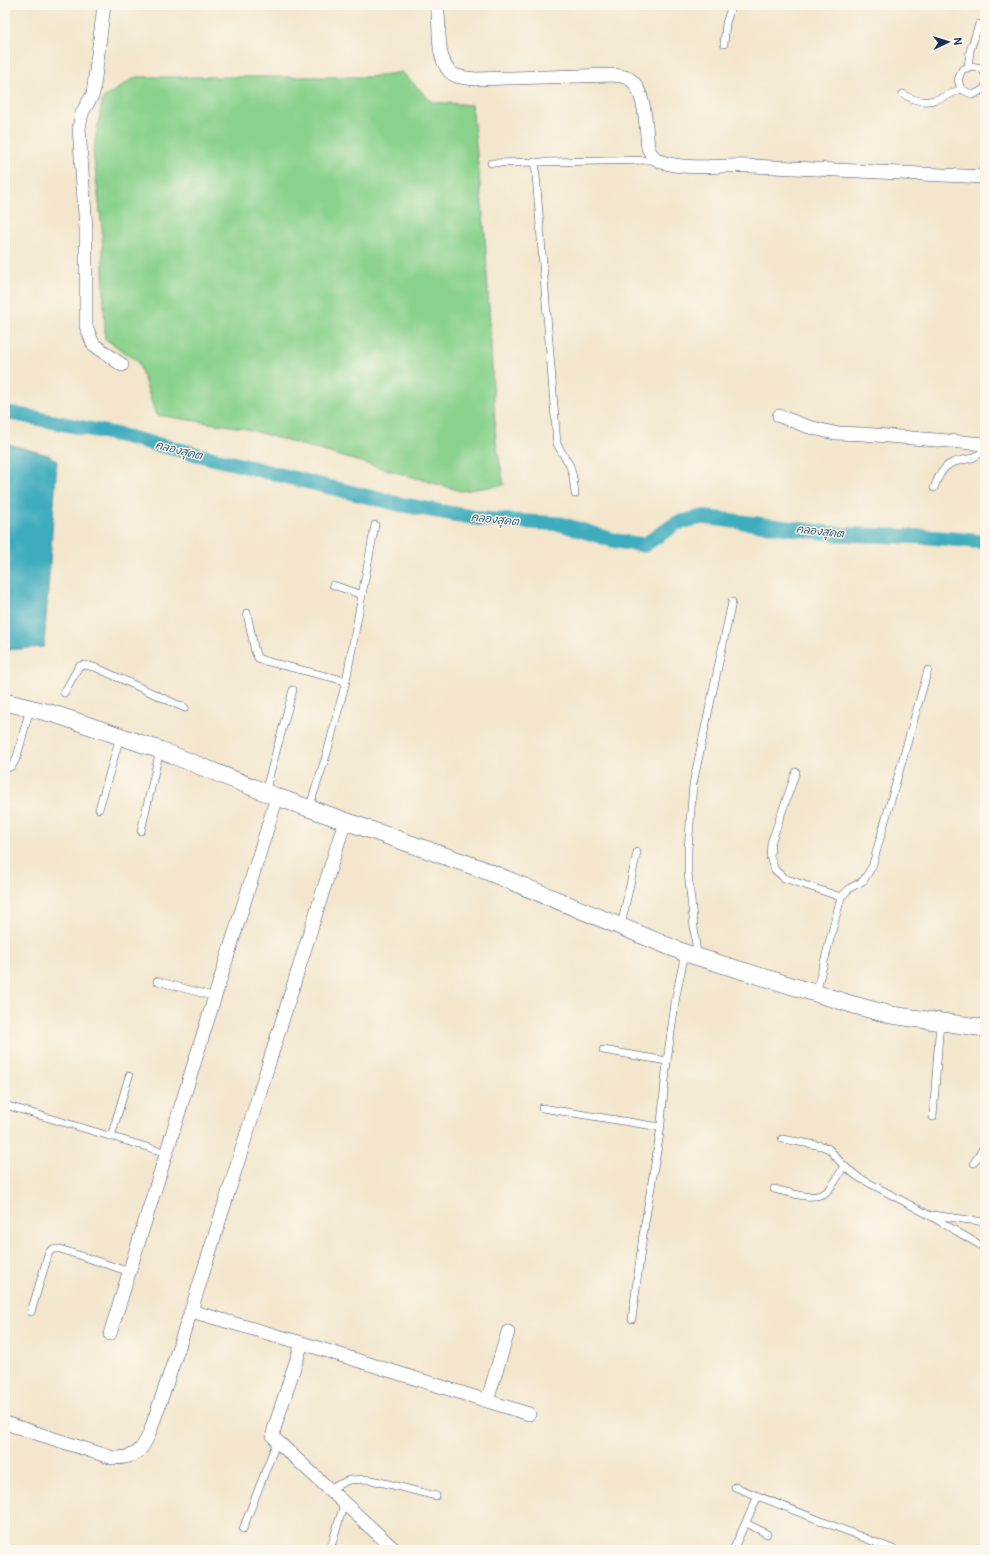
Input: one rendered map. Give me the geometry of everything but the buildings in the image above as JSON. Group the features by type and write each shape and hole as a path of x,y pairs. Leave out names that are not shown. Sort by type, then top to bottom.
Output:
{"street":[{"path":"104,5 93,94 82,113 79,128 86,229 86,326 94,344 122,365"},
{"path":"437,5 441,55 450,72 458,76 475,79 613,76 626,77 632,80 639,90 642,101 648,148 656,160 663,163 679,165 748,166 985,177"},
{"path":"779,416 809,427 834,433 985,444"},
{"path":"5,702 30,708 56,709 120,736 160,750 271,795 479,868 691,955 816,994 891,1015 985,1028"},
{"path":"110,1334 216,997 271,795"},
{"path":"5,1424 113,1458 125,1458 135,1454 144,1447 191,1311 345,821"},
{"path":"191,1311 302,1343 529,1414"},
{"path":"487,1401 508,1332"},
{"path":"302,1343 273,1436 344,1504 395,1550"}],"lane":[{"path":"724,44 726,23 732,5"},
{"path":"968,67 970,51 979,24"},
{"path":"985,74 981,68 971,66 962,70 958,80 961,89 973,95 984,89 985,86"},
{"path":"903,94 911,100 922,102 938,100 961,89"},
{"path":"491,163 656,160"},
{"path":"535,162 557,444 570,466 575,494"},
{"path":"934,488 946,466 981,454 985,449"},
{"path":"309,809 328,753 346,681 375,525"},
{"path":"333,585 362,595"},
{"path":"632,1319 643,1235 660,1127 676,996 691,955 688,849 693,784 732,602"},
{"path":"247,613 255,652 258,658 346,681"},
{"path":"64,693 78,666 85,665 97,668 185,708"},
{"path":"816,994 841,897 850,888 863,881 872,867 928,670"},
{"path":"271,795 293,690"},
{"path":"5,768 12,766 17,757 30,708"},
{"path":"98,809 120,736"},
{"path":"142,832 160,750"},
{"path":"796,772 771,843 770,857 775,870 784,878 841,897"},
{"path":"621,926 637,852"},
{"path":"157,981 216,997"},
{"path":"933,1117 940,1021"},
{"path":"603,1050 667,1061"},
{"path":"111,1137 129,1076"},
{"path":"5,1105 167,1153"},
{"path":"542,1108 660,1127"},
{"path":"782,1139 822,1146 829,1149 844,1166 858,1177 985,1248"},
{"path":"974,1162 985,1145"},
{"path":"774,1189 804,1196 817,1197 827,1192 844,1166"},
{"path":"928,1215 985,1222"},
{"path":"30,1312 49,1252 53,1248 130,1272"},
{"path":"243,1529 277,1441"},
{"path":"329,1489 349,1480 368,1479 436,1496"},
{"path":"735,1487 896,1550"},
{"path":"733,1550 758,1496"},
{"path":"330,1550 344,1504"},
{"path":"746,1523 767,1534"}],"green space":[{"path":"402,72 432,102 472,105 485,235 496,441 504,485 461,491 243,428 156,415 138,361 105,339 102,228 93,151 103,98 136,77 369,77"}],"water":[{"path":"5,443 48,455 57,461 44,647 5,650"}],"waterway":[{"name":"คลองสุคต","path":"5,412 119,435 398,504 482,519 561,524 616,541 644,545 677,523 702,517 836,534 929,537 985,542"}]}
